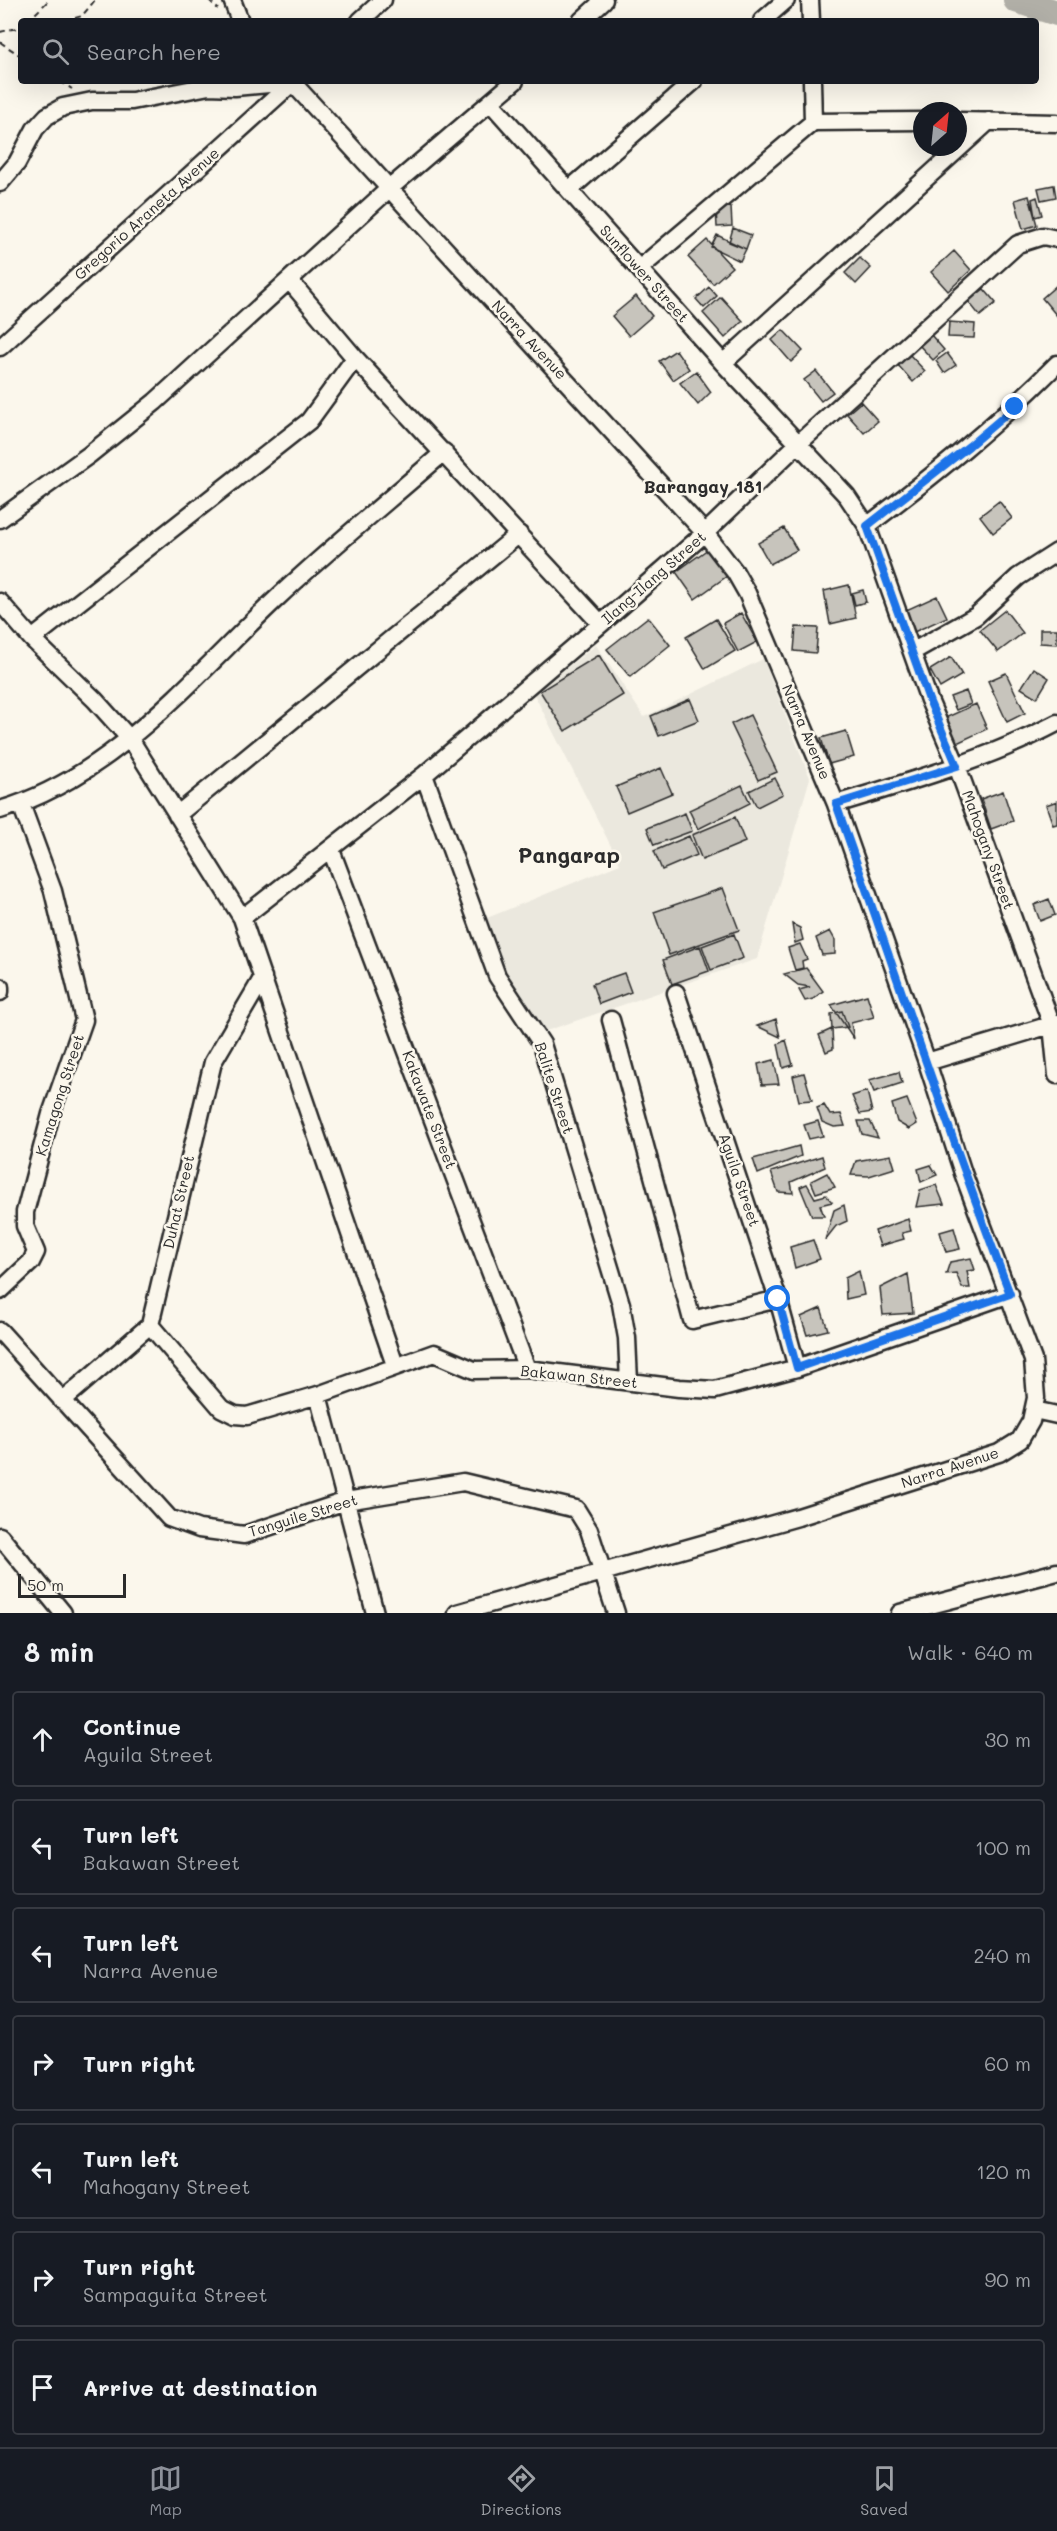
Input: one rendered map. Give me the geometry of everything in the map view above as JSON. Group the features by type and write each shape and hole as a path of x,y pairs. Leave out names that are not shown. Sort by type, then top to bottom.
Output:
{"street":[{"path":"232,0 239,18"},
{"path":"363,18 383,0"},
{"path":"584,18 604,0"},
{"path":"765,18 786,0"},
{"path":"810,0 811,18"},
{"path":"0,183 16,163 35,129 47,116 63,107 92,101 132,101 208,86 249,87 270,84"},
{"name":"Gregorio Araneta Avenue","path":"0,347 289,84"},
{"name":"Narra Avenue","path":"295,84 705,533 726,559 747,593 836,804 927,1062 963,1173 1033,1360 1036,1398 1027,1431 1020,1440 999,1454 798,1517 457,1613"},
{"path":"0,519 89,455 155,402 390,188 512,84"},
{"path":"570,189 690,84"},
{"path":"812,84 813,122"},
{"name":"Sunflower Street","path":"491,103 723,363 799,443"},
{"path":"967,121 1057,123"},
{"path":"723,363 989,121"},
{"path":"639,269 813,122 913,122"},
{"name":"Ilang-Ilang Street","path":"242,918 424,775 601,624 705,533 799,443 1018,244 1043,236 1057,239"},
{"path":"289,280 355,358 601,624"},
{"path":"32,639 309,421 355,358"},
{"path":"867,526 1015,407 1057,364"},
{"name":"Mahogany Street","path":"799,443 847,496 867,526 929,700 957,766 1055,1024 1057,1075"},
{"path":"0,810 21,804 72,779 130,739 278,597 444,452"},
{"path":"177,815 519,534"},
{"path":"912,652 976,616 1018,578 1057,552"},
{"path":"0,603 130,739 242,918 395,1365"},
{"path":"836,804 957,766 1031,737 1057,723"},
{"name":"Balite Street","path":"424,775 497,976 542,1044 621,1304 627,1338 629,1382"},
{"name":"Kamagong Street","path":"0,1291 31,1262 36,1252 25,1226 25,1212 51,1114 84,1020 53,891 21,804"},
{"name":"Kakawate Street","path":"331,850 527,1369"},
{"name":"Duhat Street","path":"150,1325 213,1062 262,977"},
{"path":"0,987 0,992"},
{"name":"Aguila Street","path":"676,993 778,1299 797,1368"},
{"path":"611,1020 692,1320 778,1299"},
{"path":"927,1062 1055,1024"},
{"name":"Bakawan Street","path":"150,1325 221,1408 235,1415 247,1416 318,1395 395,1365 434,1353 474,1371 527,1369 716,1390 797,1368 1010,1294"},
{"path":"63,1401 150,1325"},
{"name":"Tanguile Street","path":"0,1331 169,1518 199,1529 244,1535 346,1501 464,1482 576,1509 590,1530 615,1613"},
{"path":"318,1395 375,1613"},
{"path":"1034,1410 1057,1414"},
{"path":"0,1536 63,1613"},
{"path":"900,1613 1057,1572"}],"path":[{"path":"31,18 49,0"},
{"path":"75,18 82,16 95,0"},
{"path":"0,33 18,28"},
{"path":"0,42 18,54"}],"shaded area":[{"path":"596,645 644,717 763,659 810,778 757,959 543,1032 507,976 487,918 620,864 534,694"}],"building":[{"path":"1054,185 1056,197 1041,200 1038,188"},
{"path":"1029,196 1037,225 1023,229 1015,200"},
{"path":"1037,197 1042,215 1035,217 1032,199"},
{"path":"731,207 732,226 717,227 716,208"},
{"path":"733,228 751,235 746,249 729,242"},
{"path":"717,235 746,249 740,261 711,247"},
{"path":"707,240 732,267 713,284 688,257"},
{"path":"954,251 971,270 948,291 931,272"},
{"path":"860,258 871,268 856,284 845,273"},
{"path":"1057,285 1057,316 1042,298"},
{"path":"709,287 717,296 704,308 696,299"},
{"path":"984,289 996,303 980,316 968,301"},
{"path":"636,296 652,316 629,336 612,316"},
{"path":"721,297 743,321 725,338 703,313"},
{"path":"949,322 975,324 974,338 948,337"},
{"path":"783,330 803,351 791,362 772,340"},
{"path":"931,335 944,350 933,360 919,345"},
{"path":"676,350 689,369 673,380 659,361"},
{"path":"947,353 956,365 944,373 936,361"},
{"path":"909,354 925,371 913,382 897,364"},
{"path":"696,371 711,392 698,405 680,383"},
{"path":"816,371 833,392 821,401 804,380"},
{"path":"861,402 878,421 864,433 847,414"},
{"path":"999,501 1012,518 993,533 980,516"},
{"path":"784,528 797,550 770,564 758,543"},
{"path":"708,549 727,576 695,599 676,572"},
{"path":"849,585 856,618 830,624 824,591"},
{"path":"863,590 866,602 855,605 852,593"},
{"path":"937,596 947,617 914,632 904,611"},
{"path":"1005,610 1023,633 998,652 980,630"},
{"path":"741,613 757,642 738,652 723,623"},
{"path":"648,617 670,645 630,677 607,649"},
{"path":"716,619 735,651 705,669 686,637"},
{"path":"796,627 818,628 816,653 794,651"},
{"path":"1040,629 1057,629 1057,644 1040,643"},
{"path":"599,655 623,695 565,731 540,691"},
{"path":"951,657 962,675 940,688 930,670"},
{"path":"1034,668 1049,678 1037,698 1021,688"},
{"path":"1006,673 1025,713 1007,722 988,681"},
{"path":"966,691 971,704 956,710 950,697"},
{"path":"690,699 699,720 659,736 651,716"},
{"path":"976,704 987,729 957,743 945,718"},
{"path":"750,715 777,772 758,780 731,724"},
{"path":"846,731 854,757 829,764 821,738"},
{"path":"661,768 672,793 627,812 616,787"},
{"path":"775,778 783,794 757,807 749,791"},
{"path":"742,785 750,803 698,829 689,810"},
{"path":"1003,791 1013,821 991,829 981,799"},
{"path":"1057,801 1057,824 1053,825 1046,805"},
{"path":"685,813 692,831 654,845 647,828"},
{"path":"735,817 745,842 702,860 692,835"},
{"path":"689,836 697,855 662,870 654,851"},
{"path":"723,888 739,930 669,955 654,912"},
{"path":"1049,899 1055,915 1040,921 1034,905"},
{"path":"792,924 800,928 803,940 795,943"},
{"path":"830,931 835,940 835,954 822,955 816,938"},
{"path":"734,934 743,958 711,970 702,946"},
{"path":"800,944 807,959 802,961 803,968 795,970 788,948"},
{"path":"700,946 709,971 672,984 663,960"},
{"path":"806,968 823,991 813,999 805,1001 799,990 810,987 798,985 784,974"},
{"path":"624,973 631,992 599,1004 592,984"},
{"path":"867,995 874,1017 851,1023 854,1039 831,1005"},
{"path":"842,1011 848,1027 832,1029 831,1014"},
{"path":"776,1019 780,1037 757,1026"},
{"path":"832,1029 833,1049 826,1052 819,1035"},
{"path":"786,1040 793,1065 783,1068 778,1044"},
{"path":"774,1060 779,1084 762,1085 758,1064"},
{"path":"899,1072 902,1083 874,1092 869,1080"},
{"path":"804,1073 812,1100 799,1101 793,1076"},
{"path":"867,1091 872,1112 860,1114 852,1096"},
{"path":"907,1099 917,1124 909,1129 897,1122 892,1104"},
{"path":"824,1105 830,1115 841,1114 845,1126 834,1127 822,1122 817,1108"},
{"path":"818,1121 823,1136 809,1139 804,1125"},
{"path":"858,1121 870,1121 878,1138 862,1134"},
{"path":"799,1146 801,1156 758,1174 753,1159"},
{"path":"891,1155 895,1168 869,1176 851,1175 856,1161"},
{"path":"822,1156 825,1167 791,1182 793,1193 778,1192 771,1172"},
{"path":"931,1165 937,1175 921,1182 918,1169"},
{"path":"827,1173 835,1187 816,1193 811,1181"},
{"path":"807,1184 815,1198 826,1195 832,1202 820,1205 824,1216 812,1216 800,1187"},
{"path":"936,1185 944,1204 916,1207 920,1190"},
{"path":"844,1205 847,1221 836,1226 825,1240 834,1210"},
{"path":"908,1219 911,1231 902,1233 904,1239 880,1246 875,1231"},
{"path":"954,1228 960,1249 946,1252 940,1232"},
{"path":"813,1240 820,1259 795,1268 790,1247"},
{"path":"971,1258 975,1270 967,1271 970,1288 962,1288 956,1273 946,1274 950,1262"},
{"path":"859,1271 864,1295 846,1299 845,1278"},
{"path":"908,1274 913,1313 883,1315 880,1288"},
{"path":"821,1308 828,1330 807,1335 801,1317"}],"waterway":[{"path":"1016,0 1057,13"}],"district":[{"name":"Barangay 181","path":"703,487"},
{"name":"Pangarap","path":"569,856"}],"route":[{"path":"778,1299 797,1368 1010,1294 963,1173 927,1062 836,804 957,766 929,700 867,526 1015,407"}]}
